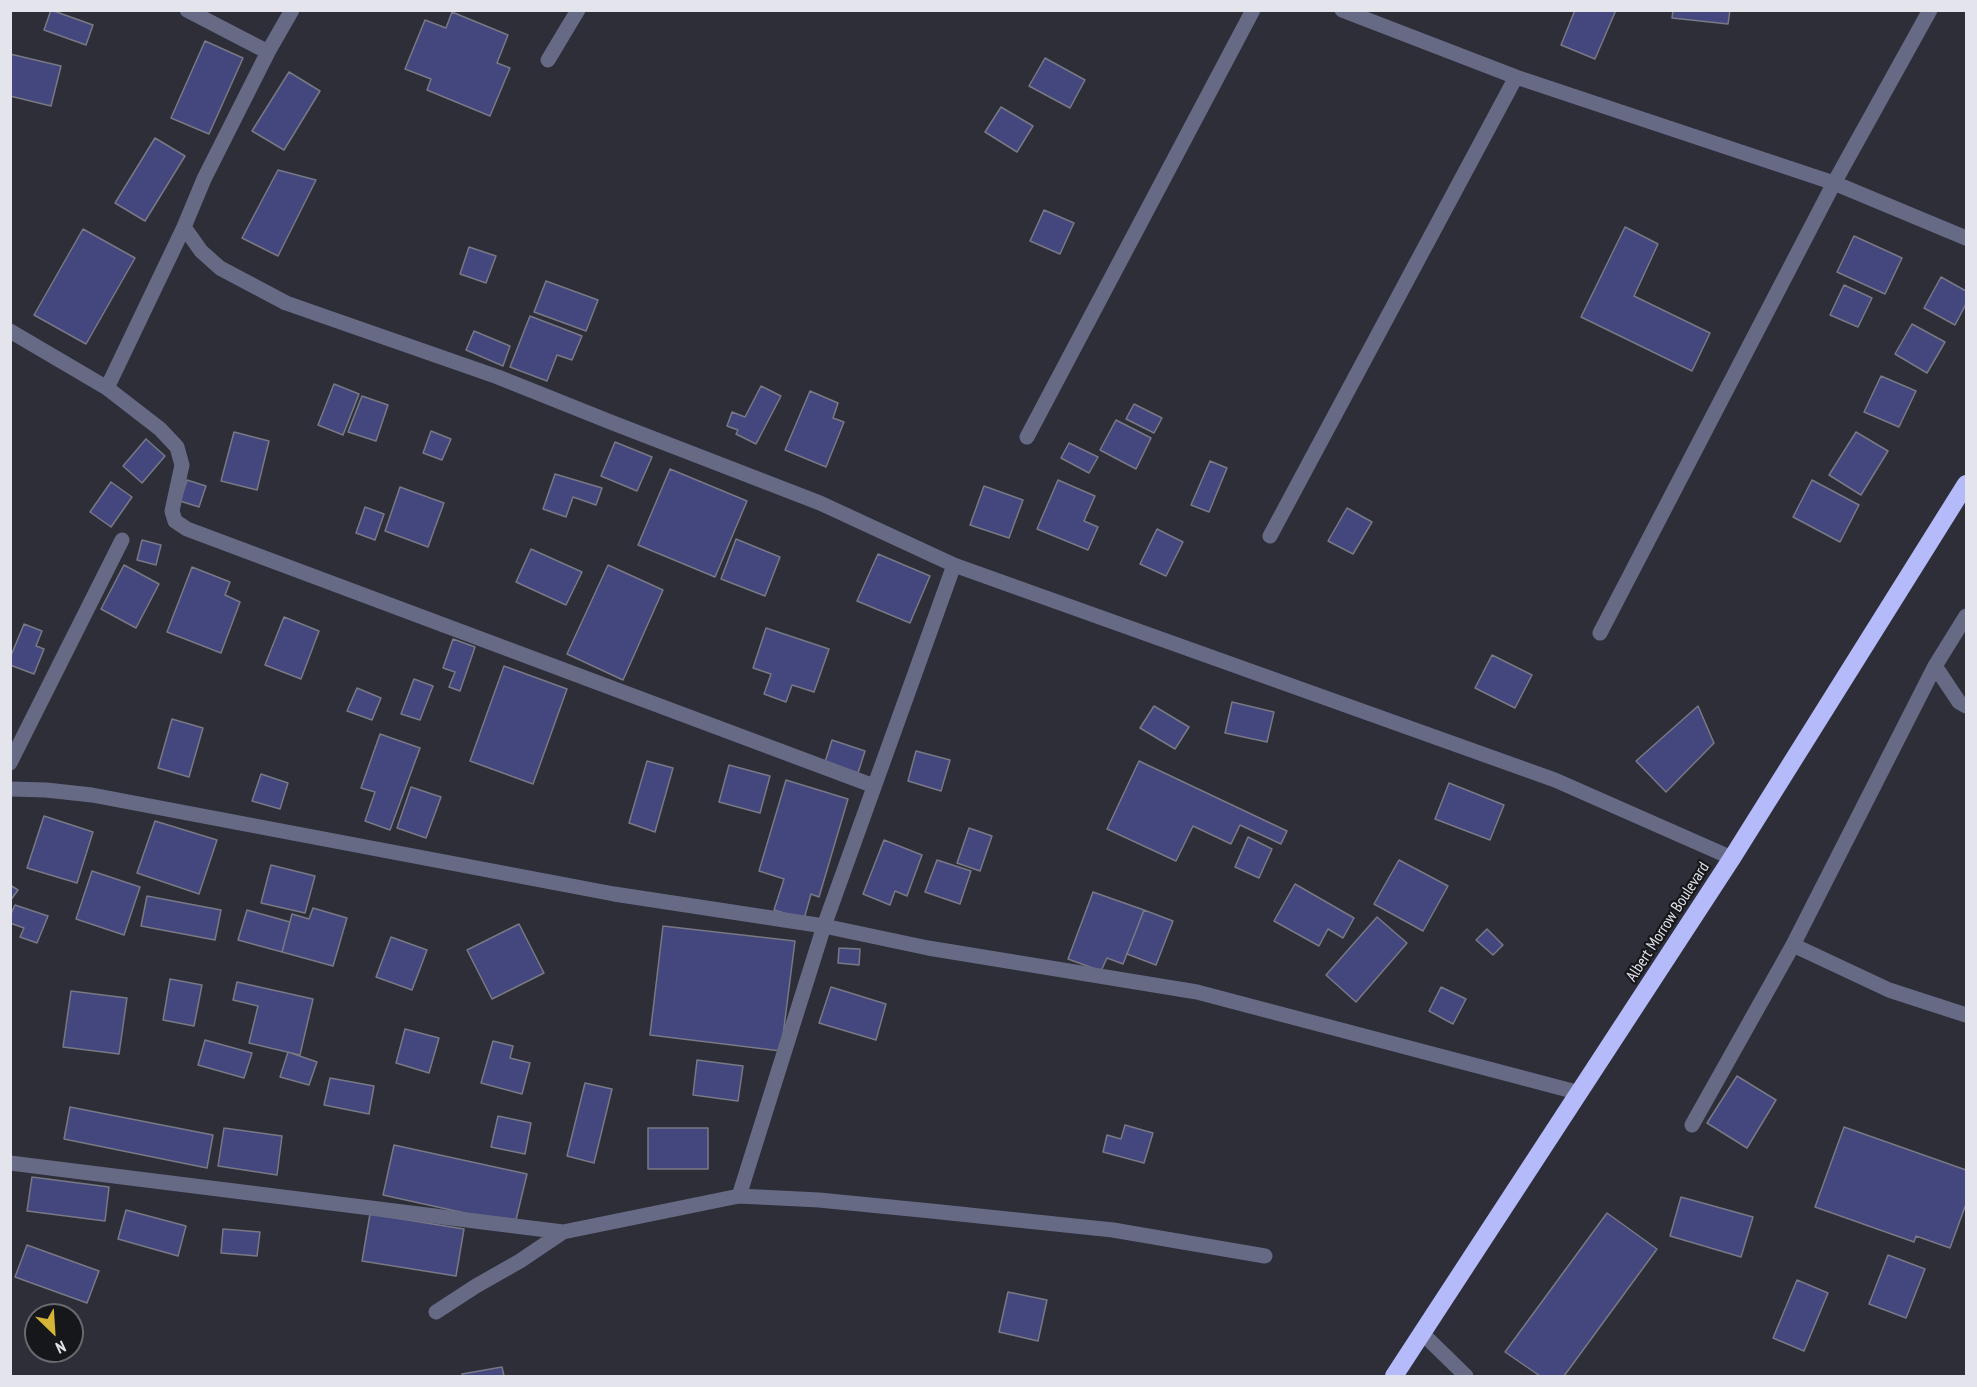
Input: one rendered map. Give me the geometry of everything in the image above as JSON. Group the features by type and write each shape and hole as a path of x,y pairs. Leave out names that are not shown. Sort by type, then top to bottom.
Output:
{"highway":[{"name":"Albert Morrow Boulevard","path":"1394,1377 1732,858 1966,484"}],"street":[{"path":"187,10 268,52"},
{"path":"107,388 184,227 204,179 268,52 292,10"},
{"path":"548,60 578,10"},
{"path":"1028,437 1253,10"},
{"path":"1342,10 1516,77 1834,183 1966,238"},
{"path":"1600,633 1834,183 1930,10"},
{"path":"1270,536 1516,77"},
{"path":"184,227 201,251 220,268 286,303 498,377 820,503 954,565 1555,780 1732,858"},
{"path":"10,332 107,388 160,429 177,447 182,465 172,511 174,521 187,530 874,786"},
{"path":"10,763 122,540"},
{"path":"739,1196 824,926 954,565"},
{"path":"1692,1125 1793,945 1935,666 1966,616"},
{"path":"1935,666 1959,702 1966,706"},
{"path":"10,789 92,795 614,894 824,926 928,948 1197,992 1580,1093"},
{"path":"1793,945 1889,990 1966,1015"},
{"path":"10,1163 563,1232 739,1196 819,1200 931,1210 1113,1230 1266,1256"},
{"path":"436,1312 476,1286 520,1262 563,1232"},
{"path":"1423,1334 1466,1377"}],"building":[{"path":"51,10 93,25 86,45 44,30"},
{"path":"1575,10 1616,10 1595,59 1561,45"},
{"path":"1673,10 1730,10 1728,24 1672,18"},
{"path":"452,12 508,35 497,63 510,68 490,116 427,90 431,79 405,69 425,20 446,28"},
{"path":"205,41 243,58 209,134 171,118"},
{"path":"10,54 61,66 51,106 10,96"},
{"path":"1045,58 1085,80 1070,108 1029,86"},
{"path":"289,72 320,91 284,150 252,131"},
{"path":"1001,107 1033,126 1017,152 985,132"},
{"path":"155,138 185,156 145,221 115,203"},
{"path":"278,170 316,180 278,256 242,238"},
{"path":"1044,210 1074,223 1060,254 1030,241"},
{"path":"1625,227 1658,244 1634,296 1710,333 1692,371 1581,317"},
{"path":"83,229 135,258 86,344 34,315"},
{"path":"1854,236 1902,258 1885,294 1837,272"},
{"path":"469,247 496,256 486,283 460,274"},
{"path":"1941,277 1966,291 1966,304 1955,325 1924,308"},
{"path":"546,281 598,300 586,331 534,312"},
{"path":"1844,285 1872,298 1858,327 1830,315"},
{"path":"530,316 582,336 572,360 557,355 547,381 510,367"},
{"path":"1912,324 1945,342 1927,373 1895,354"},
{"path":"474,331 510,346 503,366 466,350"},
{"path":"1881,376 1916,391 1899,427 1864,412"},
{"path":"334,384 359,394 343,435 318,425"},
{"path":"761,386 781,396 756,444 736,434 738,430 727,426 732,412 745,417"},
{"path":"810,391 838,403 833,418 844,422 826,467 785,450"},
{"path":"362,396 388,405 376,441 348,432"},
{"path":"1134,404 1162,418 1154,433 1126,419"},
{"path":"1116,420 1151,438 1136,469 1100,450"},
{"path":"431,431 451,439 442,460 423,453"},
{"path":"234,432 269,441 257,490 221,481"},
{"path":"1856,432 1888,451 1861,495 1829,475"},
{"path":"146,439 165,456 142,483 123,466"},
{"path":"615,442 652,457 637,491 601,476"},
{"path":"1069,443 1098,457 1089,473 1061,458"},
{"path":"1210,461 1227,468 1209,512 1191,505"},
{"path":"670,469 747,501 715,577 638,545"},
{"path":"555,474 602,488 596,505 573,497 566,517 543,509"},
{"path":"187,480 206,486 199,507 180,501"},
{"path":"1058,480 1095,496 1084,521 1098,527 1088,550 1037,529"},
{"path":"1812,480 1859,505 1840,542 1793,517"},
{"path":"111,482 132,497 111,527 90,512"},
{"path":"984,486 1023,500 1009,538 970,525"},
{"path":"400,487 444,503 428,547 385,531"},
{"path":"365,507 384,514 375,540 356,533"},
{"path":"1347,508 1372,522 1353,554 1328,541"},
{"path":"1157,529 1183,542 1166,576 1140,564"},
{"path":"736,539 780,557 765,596 721,579"},
{"path":"142,540 161,545 156,565 137,560"},
{"path":"531,549 582,572 566,605 516,582"},
{"path":"878,554 930,576 910,623 857,601"},
{"path":"124,565 159,584 136,628 101,609"},
{"path":"608,565 663,590 623,680 567,654"},
{"path":"192,567 230,582 225,595 240,602 221,653 167,632"},
{"path":"284,617 319,631 301,679 265,665"},
{"path":"24,624 42,631 36,646 44,649 34,674 10,665 10,658"},
{"path":"766,628 829,649 814,692 792,685 786,702 764,694 771,674 753,668"},
{"path":"453,639 475,647 460,691 449,687 455,672 443,668"},
{"path":"1492,655 1532,675 1515,708 1475,688"},
{"path":"504,666 567,689 533,784 470,761"},
{"path":"414,679 433,686 420,720 401,714"},
{"path":"357,688 381,698 372,720 347,711"},
{"path":"1232,702 1274,712 1267,742 1225,733"},
{"path":"1154,706 1189,727 1175,749 1140,728"},
{"path":"1698,706 1714,743 1666,792 1636,761"},
{"path":"172,719 203,728 189,777 158,768"},
{"path":"380,734 420,748 390,830 365,821 375,792 361,788"},
{"path":"832,740 865,751 858,773 825,762"},
{"path":"916,751 950,760 941,791 908,781"},
{"path":"647,761 673,768 655,832 629,823"},
{"path":"1139,761 1287,831 1281,844 1240,825 1231,844 1193,826 1176,861 1107,829"},
{"path":"729,765 770,776 760,813 719,802"},
{"path":"261,774 288,783 280,809 252,801"},
{"path":"786,780 848,799 819,897 811,894 804,919 774,910 784,879 759,871"},
{"path":"1449,783 1504,805 1490,840 1435,819"},
{"path":"411,787 441,797 426,838 397,828"},
{"path":"44,816 93,832 77,883 27,868"},
{"path":"155,821 217,840 199,894 137,873"},
{"path":"969,828 992,836 980,871 957,863"},
{"path":"1248,837 1272,849 1259,878 1235,867"},
{"path":"884,840 922,855 907,896 895,891 890,905 863,894"},
{"path":"937,860 971,871 960,904 925,892"},
{"path":"1399,860 1448,886 1423,931 1374,904"},
{"path":"271,865 315,876 305,913 261,903"},
{"path":"92,871 140,887 124,935 76,919"},
{"path":"1295,884 1354,918 1343,938 1328,929 1319,946 1274,921"},
{"path":"10,885 18,890 10,901"},
{"path":"1093,892 1144,910 1123,964 1107,958 1101,971 1068,959"},
{"path":"147,896 221,910 215,940 141,926"},
{"path":"15,905 48,916 37,943 20,937 24,928 10,923 10,916"},
{"path":"313,908 347,918 333,966 282,952 292,914 309,919"},
{"path":"247,910 290,922 282,952 238,940"},
{"path":"1144,910 1173,921 1156,965 1127,954"},
{"path":"1377,917 1407,943 1356,1002 1326,975"},
{"path":"519,924 544,973 492,999 467,950"},
{"path":"663,926 795,941 781,1051 650,1035"},
{"path":"1487,929 1503,945 1493,955 1476,940"},
{"path":"391,937 427,950 412,990 376,977"},
{"path":"839,948 860,949 859,965 838,963"},
{"path":"170,979 202,985 194,1026 163,1020"},
{"path":"237,982 313,999 300,1055 249,1043 258,1006 233,1000"},
{"path":"831,987 886,1004 876,1040 819,1023"},
{"path":"1441,987 1466,999 1453,1024 1429,1011"},
{"path":"71,991 127,998 119,1054 63,1047"},
{"path":"405,1029 439,1038 429,1073 396,1063"},
{"path":"205,1040 252,1053 244,1078 198,1065"},
{"path":"493,1041 513,1046 510,1058 530,1063 522,1094 481,1083"},
{"path":"288,1052 317,1062 309,1085 280,1077"},
{"path":"697,1060 743,1066 738,1101 693,1095"},
{"path":"1737,1076 1776,1100 1747,1148 1707,1123"},
{"path":"330,1078 374,1086 369,1114 324,1105"},
{"path":"585,1083 612,1089 594,1163 567,1156"},
{"path":"70,1107 213,1135 207,1168 64,1139"},
{"path":"498,1116 531,1123 525,1154 491,1147"},
{"path":"1125,1125 1153,1133 1144,1163 1103,1152 1107,1135 1121,1139"},
{"path":"1844,1127 1966,1170 1966,1204 1950,1248 1916,1236 1914,1242 1815,1207"},
{"path":"224,1128 282,1136 277,1175 218,1166"},
{"path":"648,1128 708,1128 708,1169 648,1169"},
{"path":"394,1145 527,1174 515,1224 383,1195"},
{"path":"32,1177 109,1187 105,1221 27,1211"},
{"path":"1681,1197 1753,1217 1741,1257 1670,1236"},
{"path":"126,1210 186,1226 178,1256 118,1239"},
{"path":"1607,1213 1657,1249 1564,1376 1540,1376 1505,1352"},
{"path":"370,1214 464,1229 456,1276 362,1261"},
{"path":"223,1229 260,1232 257,1256 221,1253"},
{"path":"27,1245 99,1271 87,1303 15,1277"},
{"path":"1888,1255 1925,1269 1906,1318 1869,1304"},
{"path":"1797,1280 1828,1293 1804,1351 1773,1338"},
{"path":"1008,1292 1047,1300 1038,1341 999,1332"},
{"path":"502,1367 504,1376 462,1376 462,1374"}]}
